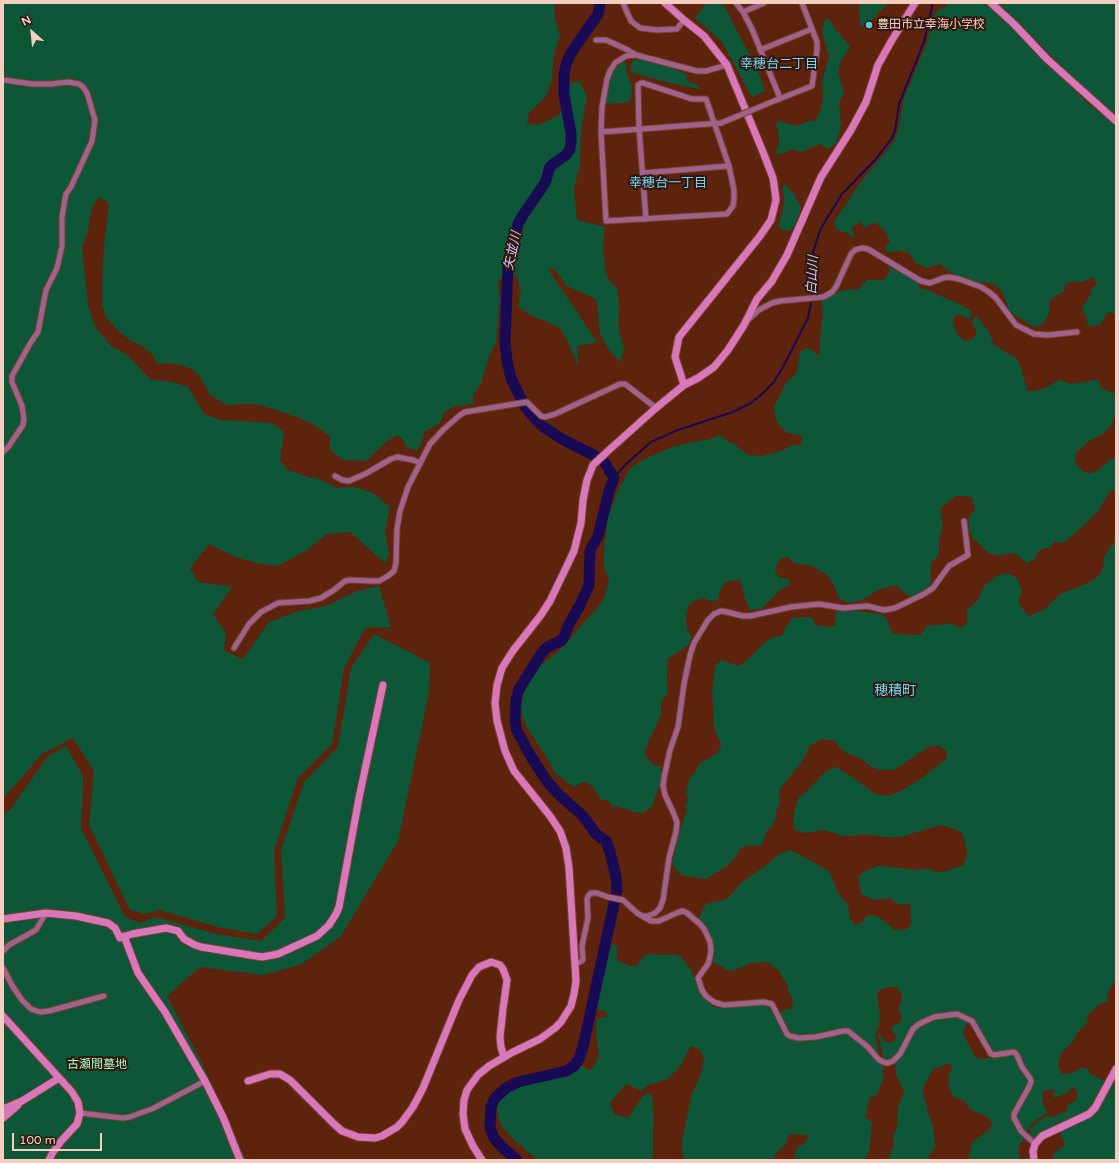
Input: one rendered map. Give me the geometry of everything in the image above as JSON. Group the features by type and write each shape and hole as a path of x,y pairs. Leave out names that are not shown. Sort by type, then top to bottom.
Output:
{"street":[{"path":"623,3 631,21 640,28 657,30 677,29 684,20"},
{"path":"665,3 704,36 728,64 770,172 776,200 771,220 760,236 679,337 675,357 684,385"},
{"path":"736,3 743,12 780,98"},
{"path":"743,12 764,3"},
{"path":"601,132 718,123 812,86 817,42 802,3"},
{"path":"744,325 758,299 772,281 787,255 821,177 852,130 866,102 878,65 915,3"},
{"path":"992,3 1047,59 1116,121"},
{"path":"760,50 812,29"},
{"path":"596,40 606,40 636,55 697,71 706,71 728,64"},
{"path":"636,55 626,56 615,63 606,79 602,107 601,132 606,221 646,219 727,214 733,206 734,190 718,123 706,98 692,99 643,83 638,85 646,219"},
{"path":"3,80 33,84 68,82 79,84 87,93 95,120 90,146 71,187 66,194 62,217 62,246 57,268 46,290 38,332 12,376 12,382 24,414 23,425 9,446 3,452"},
{"path":"643,173 729,166"},
{"path":"482,1160 465,1129 463,1114 464,1100 467,1090 478,1075 489,1066 540,1039 551,1031 561,1022 571,1006 574,994 576,981 569,868 566,848 556,824 519,778 510,762 497,721 495,711 495,694 499,676 505,664 512,652 550,601 574,551 581,523 587,480 593,465 656,408 684,385 698,378 714,367 728,350 750,317 772,302 818,297 832,292 836,287 851,254 855,250 862,248 868,249 921,281 930,283 949,277 981,287 996,298 1016,324 1034,334 1048,335 1077,332"},
{"path":"234,648 249,624 261,612 278,603 310,601 321,598 345,581 379,581 394,571 400,511 408,487 430,444 443,430 465,412 527,402 545,417 555,414 620,384 625,384 656,408"},
{"path":"334,476 342,480 349,481 365,474 391,459 398,457 420,463"},
{"path":"643,916 648,916 655,913 660,908 663,900 669,858 677,822 674,812 665,795 663,786 665,773 670,750 678,727 690,655 696,638 708,620 714,614 721,612 750,616 792,607 818,604 843,608 867,606 884,610 895,608 933,588 949,566 968,555 964,521"},
{"path":"3,918 46,913 76,916 108,923 115,928 120,938 166,928 178,931 184,938 201,947 262,957 274,955 308,941 324,931 333,920 339,907 359,798 383,685"},
{"path":"575,964 583,959 582,946 588,918 587,899 591,893 597,892 623,900 637,914 651,921 659,921 683,911 687,913 704,929 710,942 711,950 708,964 698,978 702,990 706,996 714,1002 724,1005 764,1002 772,1004 787,1034 790,1036 799,1038 816,1037 848,1031 868,1048 878,1059 888,1063 893,1061 900,1054 913,1029 920,1024 934,1017 957,1014 972,1021 991,1054 998,1055 1014,1052 1017,1055 1022,1067 1030,1078 1030,1082 1029,1088 1014,1114 1014,1118 1021,1131 1035,1144"},
{"path":"3,951 9,945 36,930 46,913"},
{"path":"124,936 138,973 165,1012 205,1082 223,1117 240,1160"},
{"path":"248,1081 270,1074 280,1074 290,1080 334,1125 342,1131 358,1137 375,1138 382,1136 397,1127 413,1107 423,1088 459,1000 472,975 478,967 491,962 500,965 508,980 500,1037 504,1057"},
{"path":"3,968 13,987 31,1009 40,1012 49,1011 104,996"},
{"path":"3,1016 60,1078 76,1097 80,1107 77,1124 62,1140 49,1160"},
{"path":"1034,1160 1033,1151 1035,1144 1042,1136 1089,1114 1095,1108 1116,1068"},
{"path":"3,1109 22,1101 60,1078"},
{"path":"80,1113 124,1118 130,1117 152,1109 205,1082"},
{"path":"3,1118 22,1101"}],"green space":[{"path":"3,3 555,3 554,15 560,36 554,54 552,79 547,95 529,113 527,124 539,125 559,115 571,83 579,81 587,96 581,131 580,167 574,189 577,220 605,227 603,248 606,274 610,282 617,288 619,304 618,327 624,349 621,362 611,353 600,334 596,299 567,286 554,269 548,269 597,342 578,346 578,365 560,328 532,316 518,307 521,290 516,275 501,278 498,282 500,301 496,342 488,359 481,384 473,394 473,404 452,407 443,414 440,423 424,432 421,445 417,450 408,449 404,441 398,435 387,441 366,461 343,460 330,450 330,436 314,425 300,418 264,406 252,404 227,405 210,395 199,375 190,368 169,363 157,364 153,355 142,346 133,342 118,331 106,317 102,306 102,281 109,203 99,197 92,207 88,230 82,247 88,304 95,327 111,346 126,354 151,380 173,382 188,387 204,414 220,420 271,423 284,431 280,460 287,470 311,478 315,477 337,488 354,487 373,493 390,507 385,533 389,554 385,563 350,532 327,534 307,550 278,566 256,563 233,556 209,544 190,568 198,582 232,587 213,614 226,633 224,651 243,659 269,622 299,611 326,606 357,591 379,586 391,627 365,628 344,668 332,744 298,778 274,851 277,916 257,934 218,927 159,910 145,914 130,910 89,825 94,771 73,738 42,754 3,799 3,76 5,68 3,67"},
{"path":"706,3 723,4 758,71 765,91 752,97 722,42 695,18"},
{"path":"860,3 888,3 867,25 860,26"},
{"path":"946,3 986,3 1089,104 1116,126 1116,314 1108,312 1101,324 1088,327 1086,314 1082,312 1083,306 1091,294 1091,289 1097,284 1093,277 1082,282 1070,282 1065,284 1064,291 1051,299 1049,303 1050,311 1045,321 1041,325 1033,327 1009,311 1001,290 995,285 987,282 979,283 958,277 940,264 927,268 916,263 909,253 897,250 894,252 887,252 885,246 890,243 887,233 875,222 865,228 860,222 851,228 855,236 851,237 848,233 837,230 834,223 838,216 860,183 881,157 886,154 885,153 894,141 898,131 904,98 927,43 933,16 940,9 947,7"},
{"path":"997,3 1116,3 1116,117 1079,84 1017,21"},
{"path":"828,18 850,47 840,63 838,73 844,92 839,103 841,123 839,136 836,143 828,149 820,144 801,152 791,149 784,153 775,154 779,143 779,135 776,125 777,121 797,126 808,121 816,121 821,109 823,96 822,82 829,56 822,31 824,22"},
{"path":"639,59 672,68 687,75 686,80 699,86 700,89 670,83 630,72 632,61"},
{"path":"623,61 627,65 626,70 632,87 630,102 607,104 602,102 604,77"},
{"path":"785,184 793,193 801,207 797,221 793,228 789,231 780,228 779,224 783,209 783,185"},
{"path":"889,266 919,283 919,288 929,290 965,307 972,312 970,320 960,314 955,316 953,321 956,332 965,342 972,339 976,335 976,329 972,323 974,317 976,316 989,332 994,345 1016,358 1021,368 1028,391 1035,391 1048,387 1059,380 1071,384 1097,380 1100,382 1100,388 1114,393 1116,406 1114,419 1111,426 1101,435 1089,441 1075,454 1076,465 1086,473 1092,473 1100,469 1109,460 1116,458 1116,490 1110,491 1098,511 1065,542 1060,543 1055,541 1050,548 1038,551 1035,559 1027,563 1014,553 998,555 991,554 986,551 972,537 969,531 969,517 975,510 972,498 967,496 956,496 941,507 943,528 939,538 939,554 932,562 929,587 916,596 909,596 897,585 880,589 864,599 851,603 840,600 827,575 813,566 794,563 788,557 783,558 778,562 775,569 779,578 786,578 789,580 790,585 783,588 761,609 750,610 745,599 740,580 725,583 720,591 718,600 710,601 703,598 696,600 689,605 686,614 687,630 692,637 688,645 668,659 668,692 661,702 661,714 645,750 646,757 651,763 661,767 661,781 652,806 643,813 634,812 612,806 608,800 601,800 593,787 587,782 581,783 574,787 556,774 551,767 548,759 527,728 520,710 523,695 530,678 541,665 561,649 596,610 604,598 609,579 604,568 604,550 608,516 619,488 630,469 644,459 675,446 710,439 720,435 748,455 761,456 779,452 792,445 801,446 802,436 786,432 778,424 774,405 785,384 797,372 800,351 809,348 820,356 823,312 821,303 824,299 838,292 851,289 857,290 867,280 883,280 890,272"},
{"path":"1116,541 1116,982 1113,983 1107,994 1108,1000 1100,1004 1088,1015 1087,1022 1072,1042 1061,1053 1058,1065 1061,1074 1073,1073 1080,1068 1084,1068 1088,1070 1090,1074 1105,1081 1091,1109 1078,1117 1044,1130 1035,1138 1031,1138 1028,1135 1032,1127 1048,1116 1053,1117 1067,1111 1068,1104 1073,1103 1077,1099 1077,1092 1074,1087 1072,1087 1068,1092 1055,1098 1053,1096 1055,1091 1052,1089 1045,1090 1043,1092 1042,1099 1047,1113 1032,1123 1026,1133 1023,1132 1015,1114 1032,1086 1018,1054 993,1054 975,1022 969,1017 961,1014 918,1023 897,1055 893,1059 887,1060 883,1057 878,1035 879,1033 884,1041 889,1043 895,1041 896,1036 891,1029 894,1025 900,1023 902,1018 899,1006 902,1000 902,995 897,987 890,987 877,992 880,1016 879,1026 875,1034 879,1056 848,1029 844,1028 802,1036 789,1034 780,1012 791,1009 793,1003 788,991 788,986 778,970 766,962 751,963 729,971 715,963 712,960 713,950 698,920 706,904 724,900 730,896 742,882 781,853 791,850 829,871 839,895 847,904 850,919 856,925 862,922 867,916 873,915 880,918 895,930 903,930 908,928 911,924 910,903 902,905 894,902 890,898 875,900 861,894 858,877 865,871 878,866 914,870 929,869 936,872 944,872 963,865 967,857 963,834 955,829 941,825 900,837 885,837 863,834 843,836 825,830 804,833 795,830 793,822 794,813 798,799 822,775 830,769 836,767 875,794 888,796 901,791 922,778 946,759 947,752 939,745 928,747 894,770 881,770 873,768 860,758 848,754 839,747 835,741 822,739 809,746 807,753 798,767 779,790 780,801 776,816 773,825 767,831 762,845 749,845 741,848 734,859 727,866 706,879 681,875 672,863 683,820 687,811 685,805 688,800 686,793 689,779 700,763 718,753 721,746 714,727 712,694 715,665 722,660 738,666 745,662 765,642 773,637 782,636 792,618 813,618 815,625 828,627 836,625 835,617 837,610 861,611 883,615 887,620 893,634 920,635 928,625 949,623 961,628 967,623 967,610 978,600 984,586 1000,574 1009,574 1016,577 1022,591 1018,602 1029,616 1044,610 1060,594 1088,583 1099,576 1103,568 1104,558 1110,547"},
{"name":"古瀬間墓地","path":"374,634 430,663 429,693 398,841 341,936 300,965 262,975 200,967 167,996 205,1069 246,1160 3,1160 3,814 10,810 48,756 66,746 83,776 81,828 125,917 140,923 156,917 216,934 261,941 285,918 281,850 304,782 338,747 351,668"},
{"path":"614,944 617,948 617,961 630,966 637,966 642,958 647,954 676,954 681,957 691,970 703,995 714,1007 735,1007 762,1002 769,1005 785,1034 789,1037 846,1032 867,1048 883,1064 884,1067 882,1072 884,1077 877,1095 870,1097 865,1118 872,1123 869,1152 864,1160 795,1160 794,1157 797,1148 806,1142 808,1137 807,1135 789,1134 785,1145 775,1154 774,1160 684,1160 682,1140 692,1093 700,1077 704,1059 700,1050 691,1046 679,1068 667,1079 647,1085 642,1091 626,1084 610,1103 614,1114 628,1118 642,1097 648,1093 652,1095 654,1120 653,1160 538,1160 516,1142 502,1127 497,1113 498,1102 505,1096 506,1092 522,1084 564,1074 581,1065 590,1071 599,1057 596,1033 597,1018 607,1017 606,1012 598,1010 596,1002 608,947"},
{"path":"957,1016 971,1022 966,1025 963,1034 976,1058 983,1059 1013,1053 1029,1080 1029,1083 1013,1113 1026,1137 1018,1147 1019,1157 1022,1159 1027,1157 1028,1160 968,1160 972,1142 989,1130 992,1125 990,1119 969,1108 966,1102 952,1096 948,1084 949,1075 952,1068 950,1063 933,1069 922,1090 933,1125 935,1146 927,1160 885,1160 889,1157 894,1145 893,1135 897,1128 898,1107 904,1091 896,1075 895,1062 915,1029 934,1019"},
{"path":"1112,1083 1116,1083 1116,1160 1053,1160 1055,1152 1065,1145 1060,1133 1062,1130 1088,1119 1094,1114"}],"waterway":[{"name":"矢並川","path":"517,1160 494,1138 490,1128 491,1107 495,1098 506,1088 518,1082 566,1071 574,1066 579,1059 583,1047 617,890 616,877 606,841 596,834 583,816 557,793 546,780 517,731 515,720 516,700 519,689 546,648 562,640 589,585 590,551 598,536 609,491 614,478 603,460 562,439 542,426 530,413 524,405 511,378 505,342 508,264 518,224 545,183 550,167 566,155 570,149 571,133 564,95 565,69 571,53 598,14 600,3"},
{"name":"白山川","path":"614,478 624,466 651,442 678,430 733,412 751,403 774,382 808,318 812,297 812,255 821,228 842,194 876,159 892,138 895,131 899,104 924,42 933,3"}],"place":[{"name":"豊田市立幸海小学校","path":"869,25"}],"district":[{"name":"幸穂台二丁目","path":"779,65"},
{"name":"幸穂台一丁目","path":"668,184"},
{"name":"穂積町","path":"895,691"}]}
